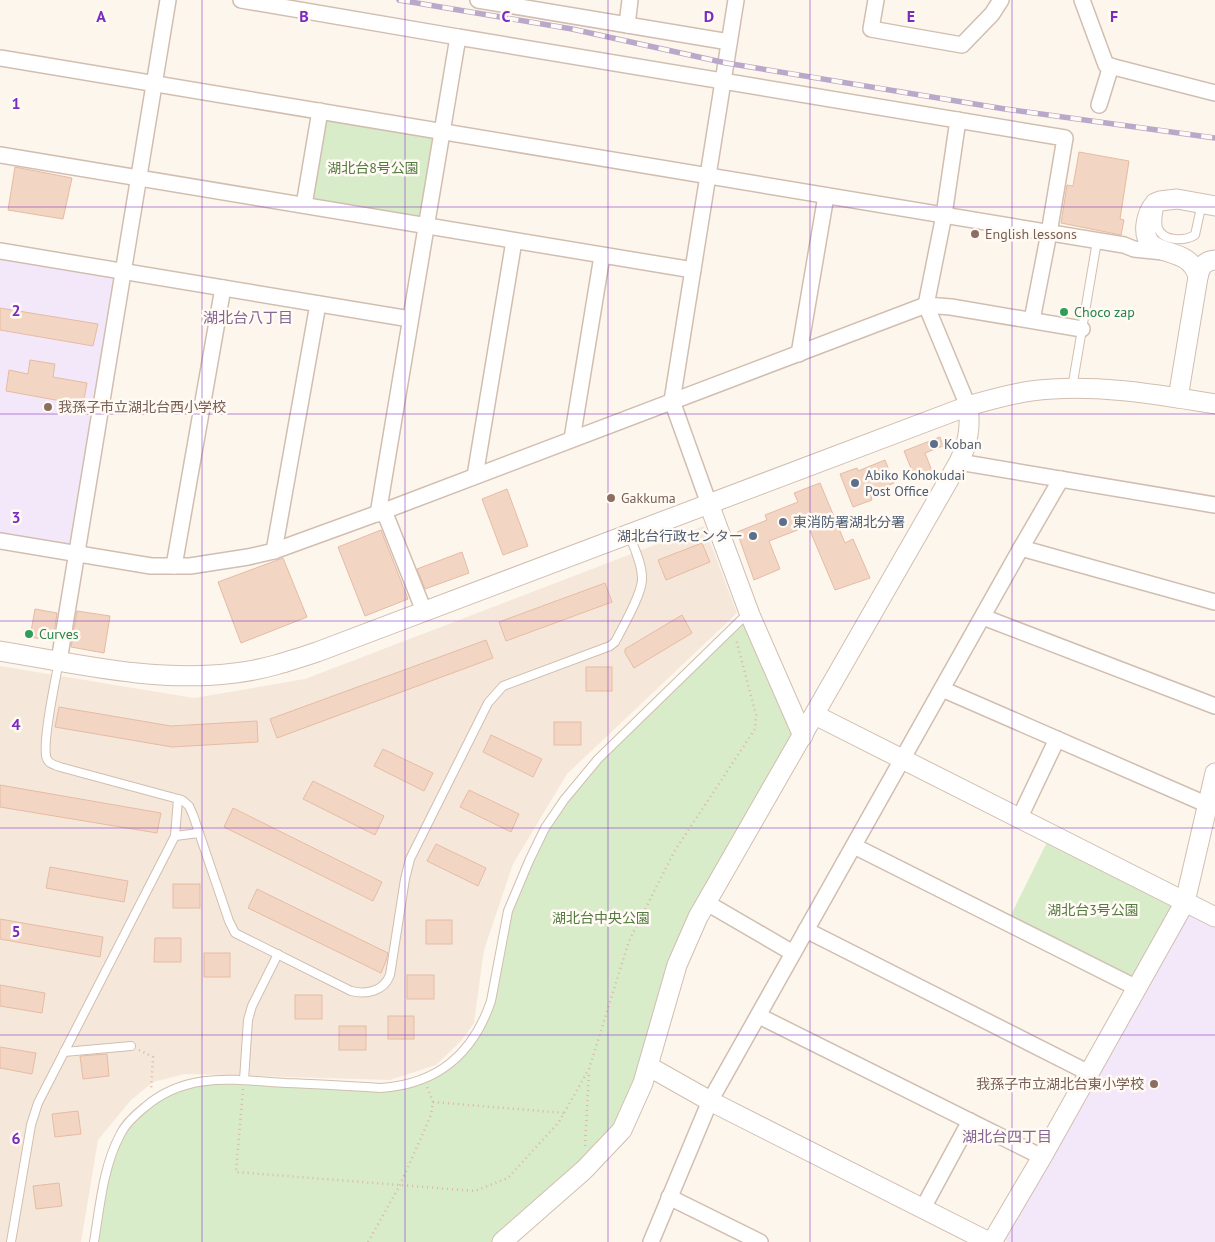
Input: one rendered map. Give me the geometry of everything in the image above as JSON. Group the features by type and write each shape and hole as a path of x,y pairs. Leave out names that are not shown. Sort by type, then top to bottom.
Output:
{"street":[{"path":"59,661 168,0"},
{"path":"241,0 1064,138 1049,233 1032,320"},
{"path":"478,0 522,4 626,25 729,42"},
{"path":"626,25 630,0"},
{"path":"736,0 672,401 749,611 803,736"},
{"path":"876,0 871,29 962,45 992,14 1001,0"},
{"path":"1082,0 1106,65 1215,93"},
{"path":"424,611 381,512 425,226 458,37"},
{"path":"0,58 1097,240 1124,245 1134,249 1175,254 1186,258 1192,263 1198,277"},
{"path":"1100,104 1110,66"},
{"path":"304,205 320,111"},
{"path":"502,1242 584,1170 622,1130 642,1084 677,966 698,917 965,450 969,435 970,420 968,406 926,304 944,215 958,120"},
{"path":"0,155 693,270"},
{"path":"799,354 826,196"},
{"path":"1163,252 1149,242 1145,232 1150,208 1160,200 1177,199 1208,205"},
{"path":"1124,245 1138,240 1145,232"},
{"path":"475,476 514,241"},
{"path":"0,251 410,319"},
{"path":"572,439 602,256"},
{"path":"1178,398 1198,277 1202,265 1215,260"},
{"path":"174,566 223,288"},
{"path":"274,551 318,304"},
{"path":"0,541 151,566 190,566 238,559 274,551 381,512 926,304 1082,329"},
{"path":"0,651 135,674 199,676 237,673 277,665 317,652 968,406 1000,397 1025,392 1072,388 1110,390 1215,404"},
{"path":"959,462 1215,505"},
{"path":"650,1242 710,1101 1061,479"},
{"path":"1021,548 1215,602"},
{"path":"983,617 1215,706"},
{"path":"942,689 1208,805"},
{"path":"815,715 1215,917"},
{"path":"1019,819 1057,739"},
{"path":"648,1066 710,1101 990,1242 1042,1157 1185,902 1215,773"},
{"path":"854,846 1137,988"},
{"path":"706,903 793,953"},
{"path":"806,930 1089,1073"},
{"path":"759,1016 1042,1157"},
{"path":"923,1208 970,1121"},
{"path":"669,1197 760,1242"}],"lane":[{"path":"1160,200 1157,220 1160,232 1166,236 1183,239 1195,235 1208,205"},
{"path":"1072,388 1097,240"},
{"path":"59,661 45,745 47,760 51,764 60,767 178,799 189,806 232,929 236,933 352,991 360,993 369,992 382,987 390,975 405,879 410,859 488,703 503,686 610,646 615,642 640,591 642,580 641,569 629,534"},
{"path":"94,1242 106,1176 120,1133 130,1120 151,1102 178,1086 213,1080 244,1080 381,1088 423,1080 437,1073 463,1053 481,1025 491,1001 508,912 529,861 546,828 564,800 598,759 749,611"},
{"path":"11,1242 31,1125 38,1103 174,836 178,799"},
{"path":"174,836 199,833"},
{"path":"244,1080 248,1020 252,1006 278,954"},
{"path":"64,1052 131,1046"}],"path":[{"path":"244,1080 236,1172 475,1191 508,1178 559,1122 589,1069 629,941 674,852 755,729 756,715 733,628"},
{"path":"131,1046 152,1057 151,1102"},
{"path":"584,1170 589,1069"},
{"path":"368,1242 400,1185 431,1116 433,1102 423,1080"},
{"path":"433,1102 564,1113"}],"shaded area":[{"name":"我孫子市立湖北台西小学校","path":"0,258 117,278 72,548 0,536"},
{"path":"704,526 737,613 567,774 513,864 484,950 474,1023 461,1041 436,1065 390,1080 185,1074 153,1082 131,1100 98,1140 81,1242 0,1242 0,666 194,698 305,679"},
{"name":"我孫子市立湖北台東小学校","path":"1189,914 1215,927 1215,1242 1008,1242 1004,1240"}],"green space":[{"name":"湖北台8号公園","path":"320,111 442,131 425,226 304,205"},
{"name":"湖北台中央公園","path":"749,611 803,736 698,917 622,1130 502,1242 94,1242 106,1176 121,1133 151,1101 202,1081 395,1087 452,1062 487,1013 502,936 545,828 579,780"},
{"name":"湖北台3号公園","path":"1051,834 1185,902 1137,988 1007,923"}],"building":[{"path":"1079,152 1129,161 1120,219 1124,220 1121,235 1061,223 1067,185 1073,186"},
{"path":"15,167 72,178 63,219 8,210"},
{"path":"0,308 98,324 93,346 0,330"},
{"path":"30,360 55,364 53,377 87,383 83,405 6,391 9,370 28,374"},
{"path":"940,437 943,446 925,453 932,471 915,478 904,451"},
{"path":"885,460 894,483 870,493 872,500 853,507 840,474 857,468 858,471"},
{"path":"820,483 845,543 853,539 870,578 835,590 808,526 769,541 780,569 754,580 737,532 767,520 765,515 798,502 794,493"},
{"path":"507,489 528,546 503,555 482,499"},
{"path":"381,530 408,599 365,616 338,547"},
{"path":"702,543 710,562 666,580 658,560"},
{"path":"462,552 469,573 425,589 417,569"},
{"path":"283,558 307,617 241,643 218,582"},
{"path":"605,583 612,602 506,641 499,622"},
{"path":"35,609 57,613 53,641 30,637"},
{"path":"77,611 110,616 104,653 71,647"},
{"path":"682,615 692,633 634,668 625,653 625,649"},
{"path":"486,640 493,658 277,738 270,719"},
{"path":"586,667 612,667 612,691 586,691"},
{"path":"59,707 171,726 257,721 258,742 172,747 55,727"},
{"path":"554,722 581,722 581,745 554,745"},
{"path":"491,735 542,759 533,777 483,752"},
{"path":"383,749 433,773 424,791 374,766"},
{"path":"313,781 384,816 375,835 303,799"},
{"path":"0,785 161,813 157,833 0,807"},
{"path":"469,790 519,814 511,832 460,807"},
{"path":"233,808 382,882 373,901 224,827"},
{"path":"436,844 486,868 478,886 427,861"},
{"path":"50,867 128,881 124,902 46,888"},
{"path":"173,884 200,884 200,908 173,908"},
{"path":"257,889 388,953 381,973 248,908"},
{"path":"0,919 103,937 100,957 0,939"},
{"path":"426,920 452,920 452,944 426,944"},
{"path":"155,938 181,938 181,962 154,962"},
{"path":"204,953 230,953 230,977 204,977"},
{"path":"407,975 434,975 434,999 407,999"},
{"path":"0,985 45,993 42,1013 0,1006"},
{"path":"295,995 322,995 322,1019 295,1019"},
{"path":"388,1016 414,1016 414,1039 388,1039"},
{"path":"339,1026 366,1026 366,1050 339,1050"},
{"path":"0,1047 36,1053 32,1074 0,1068"},
{"path":"107,1054 109,1076 83,1079 80,1056"},
{"path":"78,1111 81,1134 55,1137 52,1114"},
{"path":"59,1183 62,1206 36,1209 33,1186"}],"railway":[{"path":"399,0 572,29 726,63 1005,109 1215,138"}],"place":[{"name":"English lessons","path":"975,234"},
{"name":"Choco zap","path":"1064,312"},
{"name":"我孫子市立湖北台西小学校","path":"48,407"},
{"name":"Koban","path":"934,444"},
{"name":"Abiko Kohokudai Post Office","path":"855,483"},
{"name":"Gakkuma","path":"611,498"},
{"name":"東消防署湖北分署","path":"783,522"},
{"name":"湖北台行政センター","path":"753,536"},
{"name":"Curves","path":"29,634"},
{"name":"我孫子市立湖北台東小学校","path":"1154,1084"}],"district":[{"name":"湖北台八丁目","path":"248,318"},
{"name":"湖北台四丁目","path":"1007,1137"}]}
